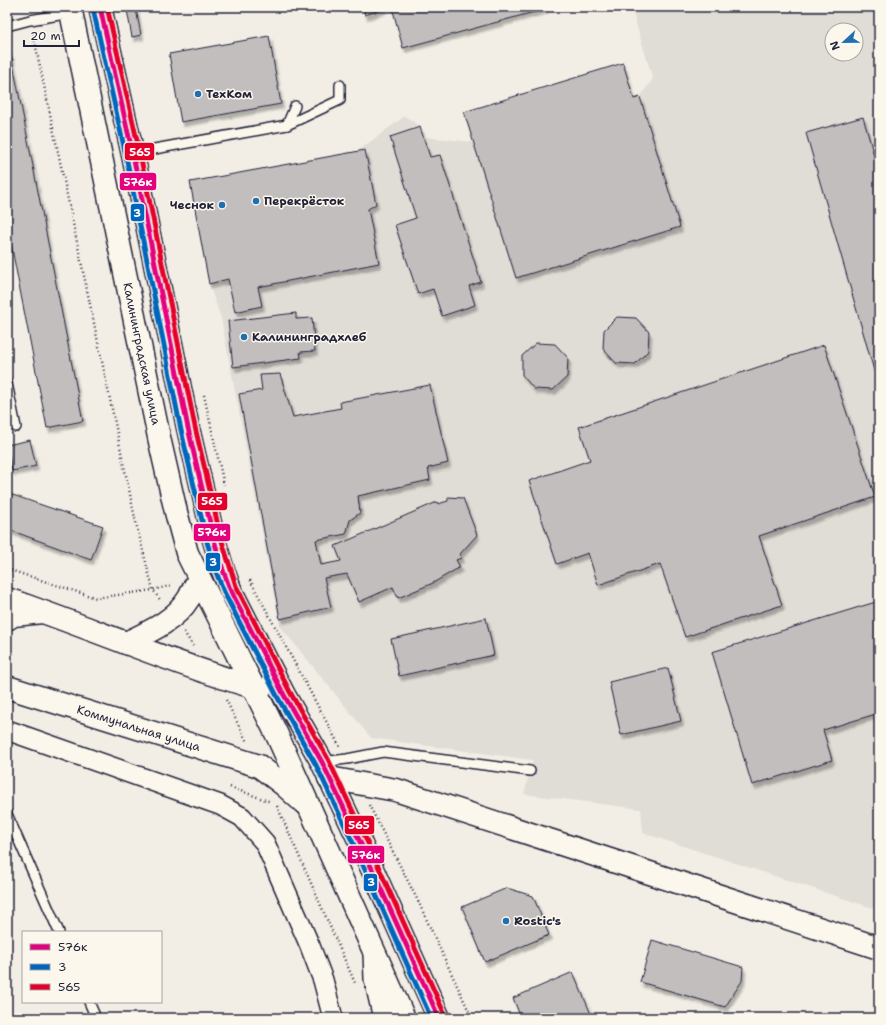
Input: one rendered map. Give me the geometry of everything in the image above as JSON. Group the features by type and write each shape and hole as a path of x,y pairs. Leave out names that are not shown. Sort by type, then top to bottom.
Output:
{"main road":[{"path":"100,7 188,428 214,540 223,570 230,589 284,695 326,770 439,1018"},
{"name":"Калининградская улица","path":"70,10 168,477 187,553 198,579 276,735 404,1018"},
{"path":"126,644 172,618 188,599 198,579"},
{"path":"7,599 45,612 126,644 253,687 284,695"},
{"path":"7,619 14,615 45,612"},
{"name":"Коммунальная улица","path":"11,686 259,766"},
{"path":"259,766 276,735 284,695"},
{"name":"Калининградская улица","path":"259,766 284,785 308,807"},
{"path":"326,770 358,782 403,792 879,948"}],"street":[{"path":"7,730 220,805 242,817 265,844 310,946 323,980 333,1018"},
{"name":"Калининградская улица","path":"372,948 374,979 384,1018"}],"lane":[{"path":"7,26 70,10"},
{"path":"132,156 149,150 287,125 340,100 340,86"},
{"path":"287,125 295,106"},
{"path":"7,383 16,427"},
{"path":"326,770 347,759 383,752 530,771"},
{"path":"7,814 59,931"},
{"path":"89,1003 96,1018"}],"path":[{"path":"30,20 134,516 153,590"},
{"path":"202,388 224,487"},
{"path":"7,569 96,598 153,590 198,579"},
{"path":"249,578 347,759"},
{"path":"358,782 417,899 472,1018"}],"shaded area":[{"path":"631,7 879,7 879,910 643,833 641,809 524,794 533,760 371,738 280,626 221,318 209,284 190,182 358,151 405,116 420,127 424,137 474,142 516,278 680,227 640,97 653,79"}],"building":[{"path":"363,7 384,7 383,9 365,15"},
{"path":"392,7 545,7 545,9 403,48"},
{"path":"136,9 141,35 132,37 127,10"},
{"path":"269,36 281,104 181,122 169,54"},
{"path":"11,54 83,421 47,428 7,223 7,55"},
{"path":"623,63 634,99 640,97 680,227 516,278 464,112"},
{"path":"863,117 879,173 879,388 806,133"},
{"path":"420,127 430,157 440,155 481,282 469,286 475,305 442,316 433,289 418,294 395,225 416,218 390,137"},
{"path":"365,150 376,204 368,209 379,263 258,287 262,306 235,312 228,279 209,284 190,182"},
{"path":"296,313 296,319 312,318 315,351 300,352 301,358 233,367 228,321"},
{"path":"617,317 636,318 649,332 648,351 635,364 616,363 603,349 604,330"},
{"path":"536,343 555,344 568,358 567,377 553,390 534,389 522,375 522,356"},
{"path":"824,345 875,497 759,536 782,605 685,637 660,564 598,585 588,553 557,564 529,481 590,460 579,427"},
{"path":"280,374 293,417 341,408 340,402 430,385 448,463 428,468 430,480 358,496 360,513 350,520 346,534 316,540 321,565 341,561 335,546 437,502 438,504 448,501 448,497 463,498 477,535 460,554 461,558 456,560 460,567 433,583 398,598 393,587 359,602 347,574 324,578 331,607 280,619 239,394 262,390 260,375"},
{"path":"30,440 36,466 12,471 7,445"},
{"path":"7,493 103,526 91,560 7,529"},
{"path":"879,601 879,713 823,730 832,760 752,785 712,652"},
{"path":"486,618 494,655 399,676 391,639"},
{"path":"668,668 681,721 621,735 609,682"},
{"name":"Rostic's","path":"507,888 533,896 549,935 485,962 462,907"},
{"path":"652,940 743,967 742,981 725,1007 640,982"},
{"path":"573,972 591,1014 582,1018 521,1018 513,998"}],"transit line":[{"name":"576к","path":"100,7 133,155 188,428 214,540 223,570 230,589 284,695 322,762 360,842 439,1018"},
{"name":"565","path":"107,7 140,154 195,427 221,538 236,586 290,692 328,759 366,839 445,1015"},
{"name":"3","path":"93,9 126,156 181,430 207,542 216,572 224,592 278,698 316,765 354,845 431,1018"}],"place":[{"name":"ТехКом","path":"198,94"},
{"name":"Перекрёсток","path":"256,201"},
{"name":"Чеснок","path":"222,205"},
{"name":"Калининградхлеб","path":"244,337"},
{"name":"Rostic's","path":"506,921"}]}
